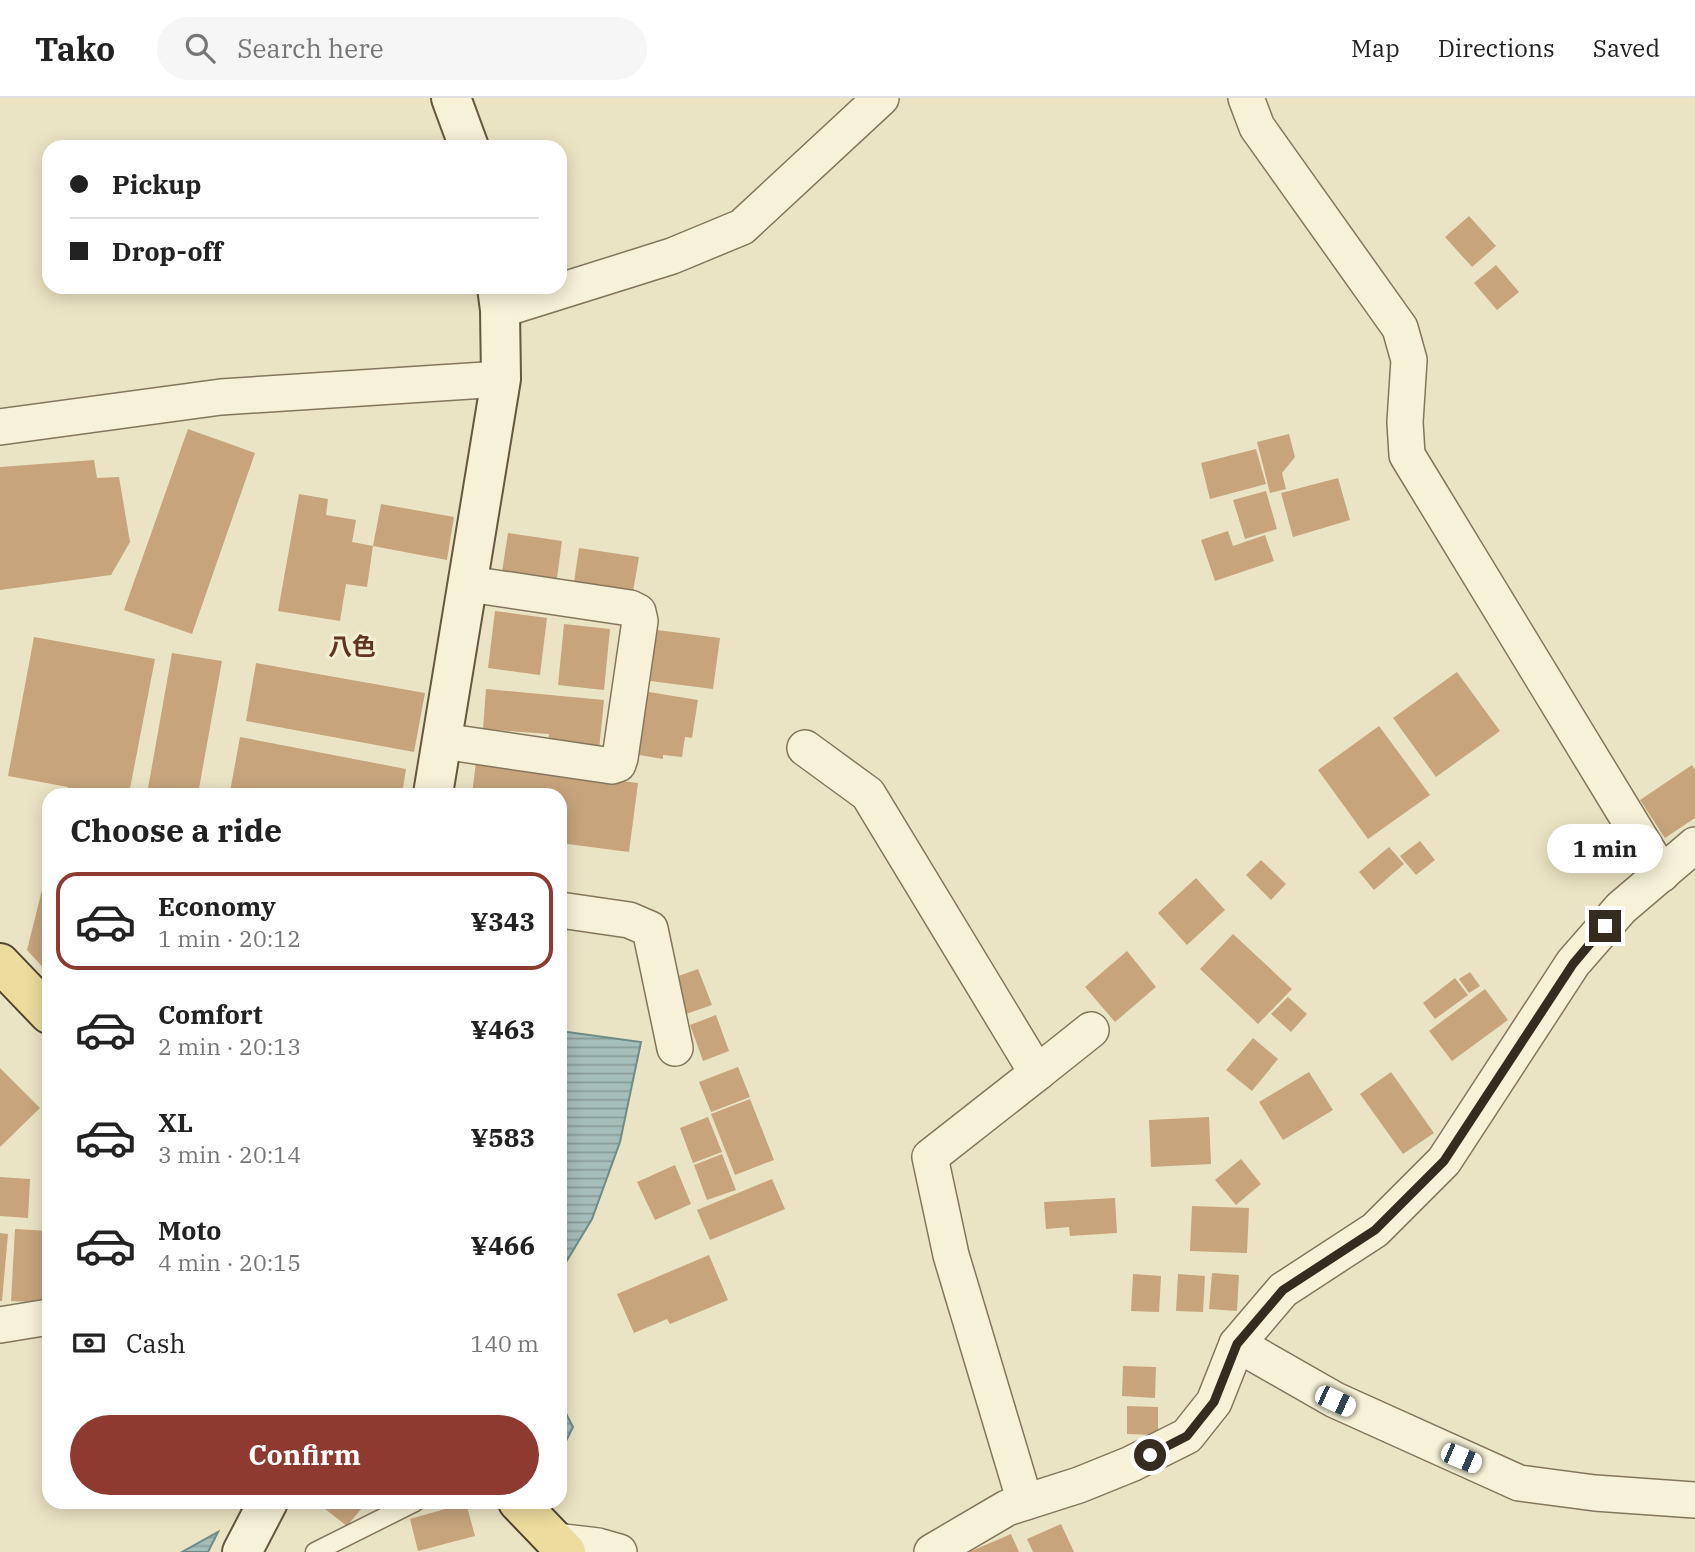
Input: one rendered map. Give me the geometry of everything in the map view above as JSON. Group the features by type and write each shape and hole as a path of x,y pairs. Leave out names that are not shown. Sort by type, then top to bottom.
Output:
{"main road":[{"path":"0,963 42,1007"},
{"path":"525,1509 561,1546"}],"street":[{"path":"451,98 467,140"},
{"path":"567,282 672,257 742,227 881,98"},
{"path":"1246,98 1257,127 1400,328 1409,360 1405,422 1407,455 1662,874"},
{"path":"434,788 501,379 499,298"},
{"path":"0,427 221,397 501,379"},
{"path":"442,741 612,766 618,764 621,758 640,621 638,612 630,608 468,584"},
{"path":"805,748 868,794 1037,1073"},
{"path":"932,1552 1007,1508 1120,1469 1187,1436 1214,1402 1237,1344 1283,1290 1375,1230 1444,1161 1573,964 1621,908 1695,845"},
{"path":"567,911 629,920 650,929 675,1048"},
{"path":"1025,1502 951,1255 930,1157 1091,1030"},
{"path":"0,1325 42,1318"},
{"path":"1237,1344 1335,1401 1519,1483 1594,1493 1695,1500"},
{"path":"242,1552 264,1509"},
{"path":"561,1546 598,1546 619,1552"}],"lane":[{"path":"315,1552 401,1509"}],"water":[{"path":"567,1032 641,1042 620,1142 592,1219 567,1260"},
{"path":"567,1415 573,1427 567,1439"},
{"path":"218,1532 208,1552 182,1552"}],"building":[{"path":"1469,216 1496,246 1472,267 1445,237"},
{"path":"1496,265 1519,292 1497,310 1474,283"},
{"path":"188,429 255,453 192,634 124,610"},
{"path":"1289,434 1295,457 1282,473 1286,489 1270,493 1257,442"},
{"path":"1256,449 1266,484 1210,499 1201,463"},
{"path":"94,460 97,478 119,477 130,542 111,575 0,590 0,467"},
{"path":"1338,478 1350,520 1293,537 1281,493"},
{"path":"1266,491 1277,529 1245,539 1233,500"},
{"path":"299,494 328,499 326,515 356,520 352,542 373,546 367,587 346,584 340,621 278,611"},
{"path":"381,504 454,517 447,560 373,546"},
{"path":"1228,531 1233,546 1265,535 1274,561 1215,581 1201,540"},
{"path":"508,533 562,541 556,585 501,578"},
{"path":"579,548 639,557 632,597 573,589"},
{"path":"495,611 547,618 540,675 488,668"},
{"path":"564,624 610,629 604,690 558,685"},
{"path":"657,630 720,638 713,689 650,681"},
{"path":"34,637 155,659 130,788 68,788 8,776"},
{"path":"172,653 222,661 199,788 148,788"},
{"path":"256,663 425,693 414,752 246,721"},
{"path":"1457,672 1500,731 1436,777 1393,718"},
{"path":"486,689 604,700 599,750 548,743 549,734 483,729"},
{"path":"643,691 698,700 692,738 685,737 682,757 663,755 663,759 633,754"},
{"path":"1379,726 1430,795 1368,839 1318,770"},
{"path":"240,737 406,769 403,788 231,788"},
{"path":"476,762 638,783 629,852 567,844 567,788 473,788"},
{"path":"1692,765 1695,770 1695,818 1665,838 1640,800"},
{"path":"1420,841 1435,860 1416,875 1400,856"},
{"path":"1389,847 1404,864 1374,890 1359,872"},
{"path":"1261,860 1286,884 1271,900 1246,875"},
{"path":"1196,878 1225,910 1187,945 1158,913"},
{"path":"42,890 42,966 27,950"},
{"path":"1233,934 1292,989 1258,1024 1200,969"},
{"path":"1127,951 1156,987 1115,1022 1085,987"},
{"path":"698,969 712,1005 686,1014 673,978"},
{"path":"1470,972 1480,986 1469,993 1459,979"},
{"path":"1455,978 1468,995 1435,1019 1423,1003"},
{"path":"1485,989 1508,1020 1452,1061 1429,1031"},
{"path":"1288,997 1307,1014 1291,1032 1271,1014"},
{"path":"716,1015 729,1051 703,1061 690,1025"},
{"path":"1253,1038 1278,1059 1252,1091 1226,1070"},
{"path":"738,1067 750,1097 711,1112 699,1082"},
{"path":"0,1068 40,1108 0,1147"},
{"path":"1309,1072 1333,1110 1283,1140 1259,1102"},
{"path":"1391,1072 1434,1133 1403,1154 1360,1094"},
{"path":"750,1099 774,1160 735,1175 711,1114"},
{"path":"708,1117 722,1152 693,1163 680,1128"},
{"path":"1209,1117 1211,1164 1151,1167 1149,1120"},
{"path":"722,1154 736,1190 707,1200 694,1165"},
{"path":"1241,1159 1261,1184 1236,1205 1215,1180"},
{"path":"675,1165 691,1204 655,1220 637,1182"},
{"path":"0,1177 30,1179 28,1218 0,1216"},
{"path":"772,1179 785,1209 710,1240 697,1210"},
{"path":"1115,1198 1117,1233 1070,1236 1069,1227 1046,1229 1044,1202"},
{"path":"1192,1206 1249,1208 1247,1253 1190,1251"},
{"path":"15,1229 42,1231 42,1303 11,1301"},
{"path":"0,1233 8,1234 2,1301 0,1301"},
{"path":"709,1255 728,1300 670,1324 667,1319 634,1333 617,1294"},
{"path":"1212,1273 1239,1275 1237,1311 1209,1309"},
{"path":"1133,1274 1161,1276 1159,1312 1131,1311"},
{"path":"1178,1274 1205,1276 1203,1312 1176,1311"},
{"path":"1123,1366 1156,1367 1155,1398 1122,1396"},
{"path":"1127,1406 1158,1407 1158,1435 1127,1434"},
{"path":"325,1509 361,1509 347,1526"},
{"path":"445,1509 468,1509 475,1536 418,1551 410,1519"},
{"path":"1061,1524 1074,1552 1033,1552 1027,1539"},
{"path":"1011,1534 1019,1552 969,1552"}],"district":[{"name":"八色","path":"352,646"}],"route":[{"path":"1150,1455 1187,1436 1214,1402 1237,1344 1283,1290 1375,1230 1444,1161 1573,964 1605,926"}]}
